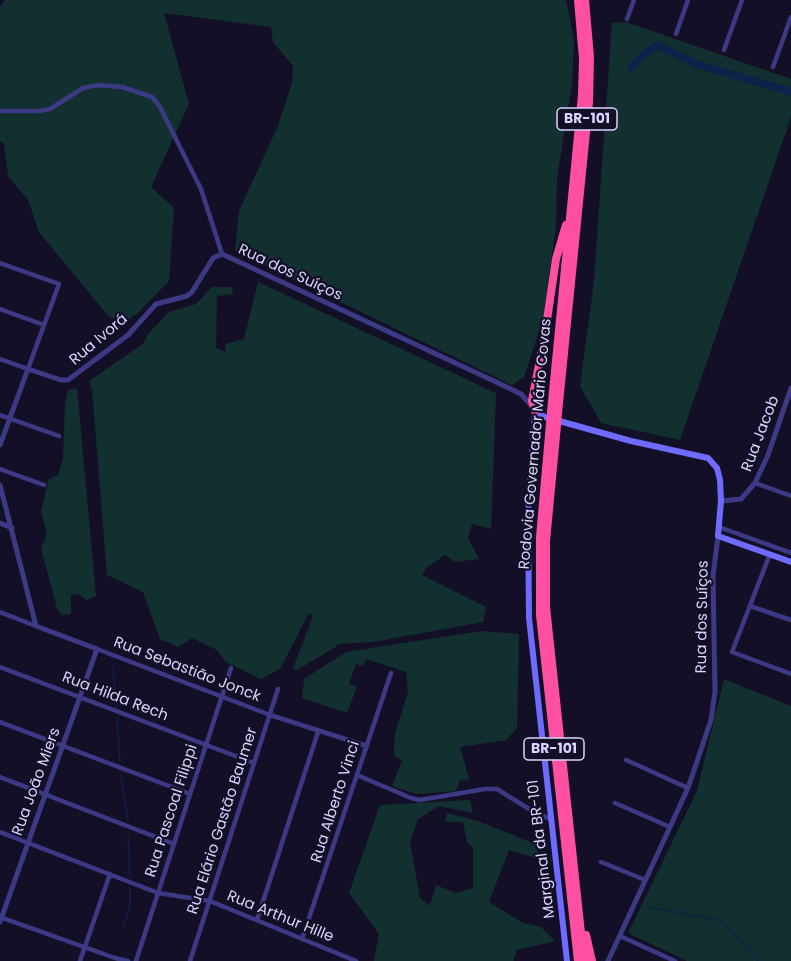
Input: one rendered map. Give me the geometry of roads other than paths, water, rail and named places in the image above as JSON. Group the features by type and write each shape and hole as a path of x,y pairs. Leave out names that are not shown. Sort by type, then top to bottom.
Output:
{"highway":[{"name":"Rodovia Governador Mário Covas","path":"578,0 583,78 554,424 546,541 546,608 584,961"},
{"name":"Rodovia Governador Mário Covas","path":"555,413 589,102 590,57 585,0"},
{"path":"535,411 532,400 556,260 572,201"},
{"name":"Rodovia Governador Mário Covas","path":"554,424 540,537 540,615 578,961"},
{"path":"577,897 592,961"}],"main road":[{"name":"Rua dos Suíços","path":"535,411 545,417 631,441 708,458 719,472 721,501 718,536"},
{"name":"Marginal da BR-101","path":"535,411 528,504 528,601 567,961"},
{"path":"718,536 791,562"}],"street":[{"path":"627,19 634,0"},
{"path":"676,34 688,0"},
{"path":"724,50 742,0"},
{"path":"773,67 791,17"},
{"name":"Rua dos Suíços","path":"0,111 50,109 90,85 115,86 152,97 160,107 201,189 222,254 520,394 529,401 535,411"},
{"name":"Rua Ivorá","path":"0,359 61,380 68,380 128,335 156,304 187,296 192,292 213,258 222,254"},
{"path":"0,263 59,284 0,445"},
{"path":"0,309 44,326"},
{"name":"Rua Jacob","path":"721,501 741,499 754,483 768,455 791,388"},
{"path":"520,394 534,390"},
{"path":"0,415 58,436"},
{"path":"0,469 44,485"},
{"path":"754,483 791,496"},
{"path":"0,485 36,626"},
{"path":"0,524 12,528"},
{"path":"719,527 791,553"},
{"name":"Rua dos Suíços","path":"609,961 688,788 711,720 715,700 713,576 718,536"},
{"path":"770,554 732,652 791,674"},
{"path":"750,606 791,620"},
{"name":"Rua Sebastião Jonck","path":"0,612 270,715 367,746"},
{"name":"Rua João Miers","path":"1,919 97,649"},
{"name":"Rua Hilda Rech","path":"0,667 254,763"},
{"name":"Rua Pascoal Filippi","path":"136,961 231,668"},
{"name":"Rua Alberto Vinci","path":"303,939 392,673"},
{"name":"Rua Elário Gastão Baumer","path":"190,961 278,689"},
{"path":"0,722 190,794"},
{"path":"257,920 318,732"},
{"path":"626,760 688,788"},
{"path":"357,776 420,800 497,789 550,819"},
{"path":"0,777 174,844"},
{"path":"615,803 669,827"},
{"name":"Rua Arthur Hille","path":"0,832 158,892 210,901 356,961"},
{"path":"601,862 645,880"},
{"path":"80,961 110,874"},
{"path":"1,919 128,961"},
{"path":"620,936 675,961"}],"waterway":[{"path":"631,68 657,45 696,64 791,92"},
{"path":"113,667 116,707"},
{"path":"117,717 120,762"},
{"path":"121,775 128,820"},
{"path":"128,835 130,876"},
{"path":"123,929 130,907 130,887"},
{"path":"649,907 722,921 758,961"}]}
